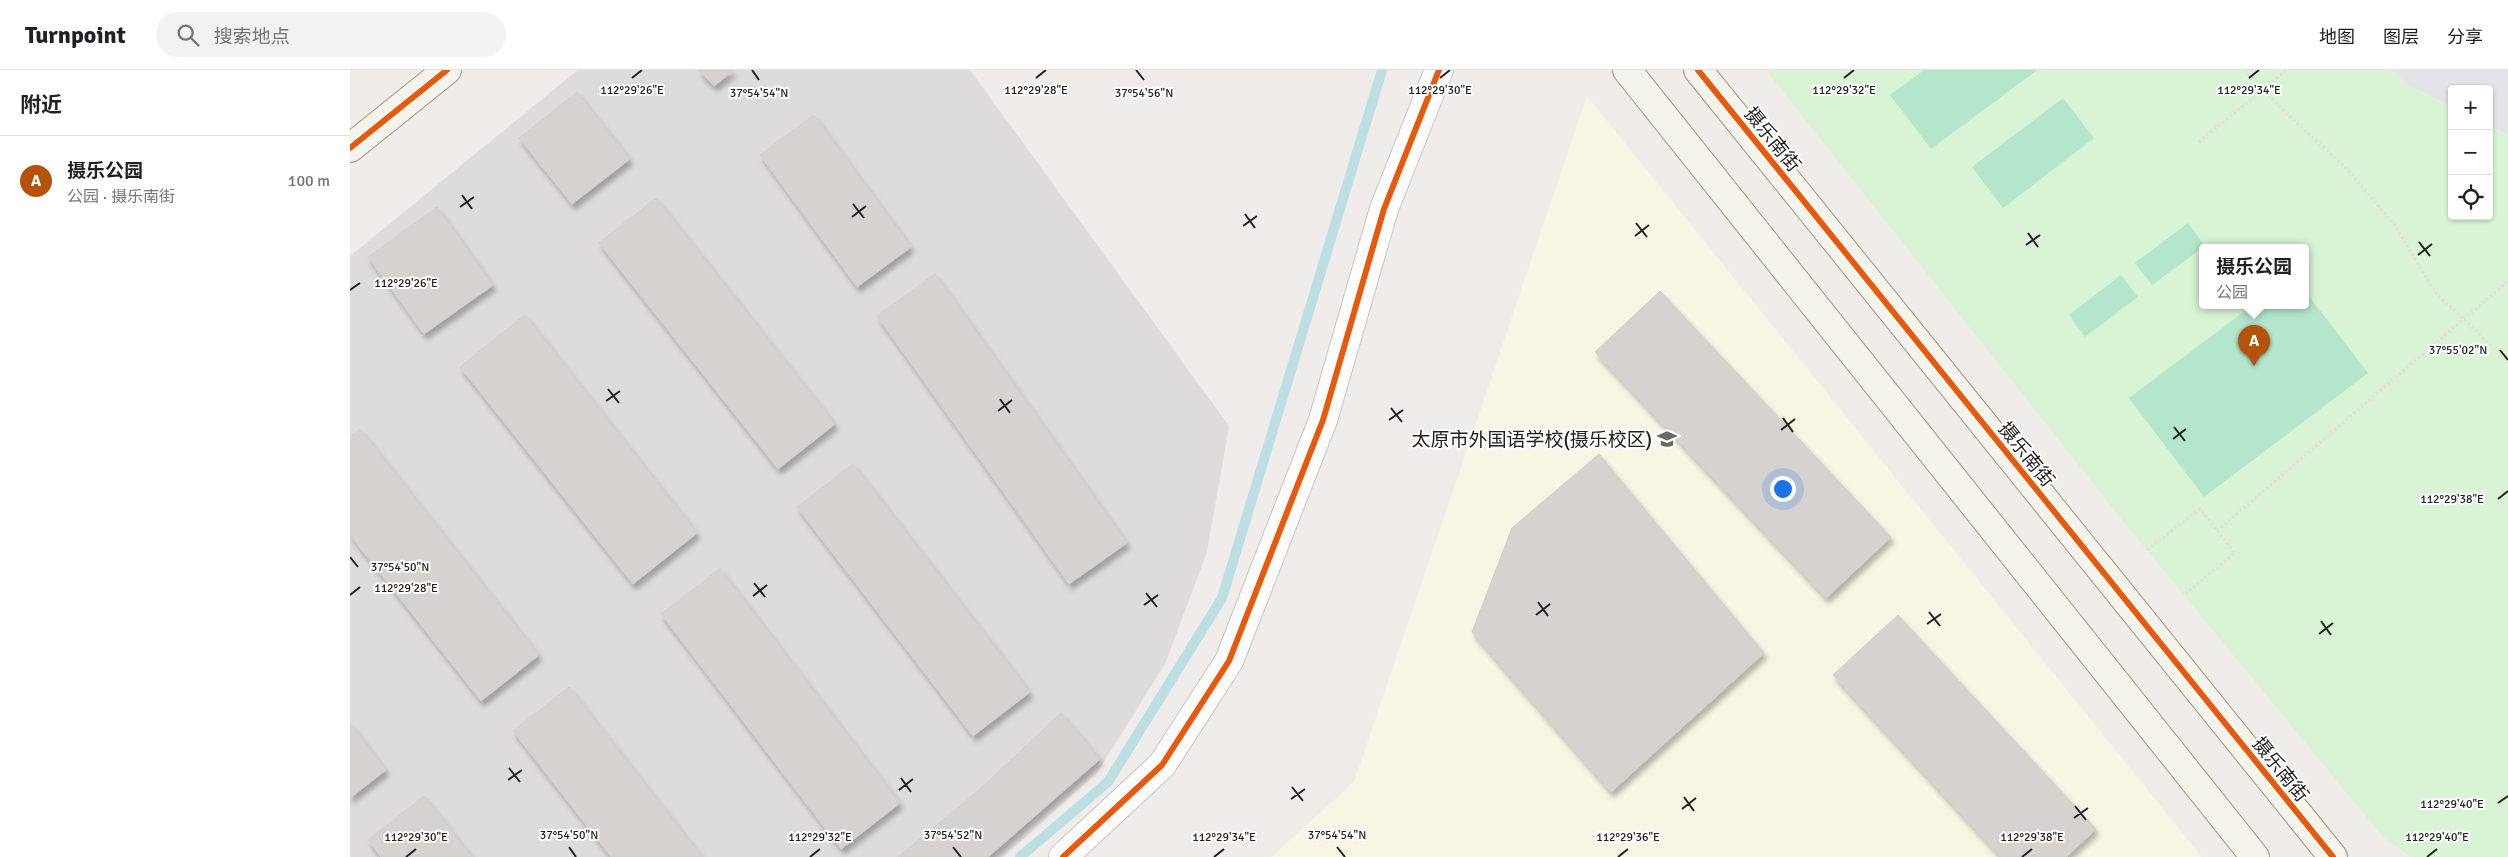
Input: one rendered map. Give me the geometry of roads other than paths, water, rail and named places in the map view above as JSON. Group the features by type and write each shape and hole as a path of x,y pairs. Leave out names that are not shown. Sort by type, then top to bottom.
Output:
{"street":[{"path":"350,148 447,70"},
{"path":"1063,857 1162,765 1229,661 1323,420 1384,209 1439,70"},
{"path":"1627,70 2255,857"},
{"name":"摄乐南街","path":"1698,70 2332,857"}],"waterway":[{"path":"1020,857 1108,782 1222,598 1382,70"}],"place":[{"name":"摄乐公园","path":"2254,366"},
{"name":"太原市外国语学校(摄乐校区)","path":"1667,439"}]}
